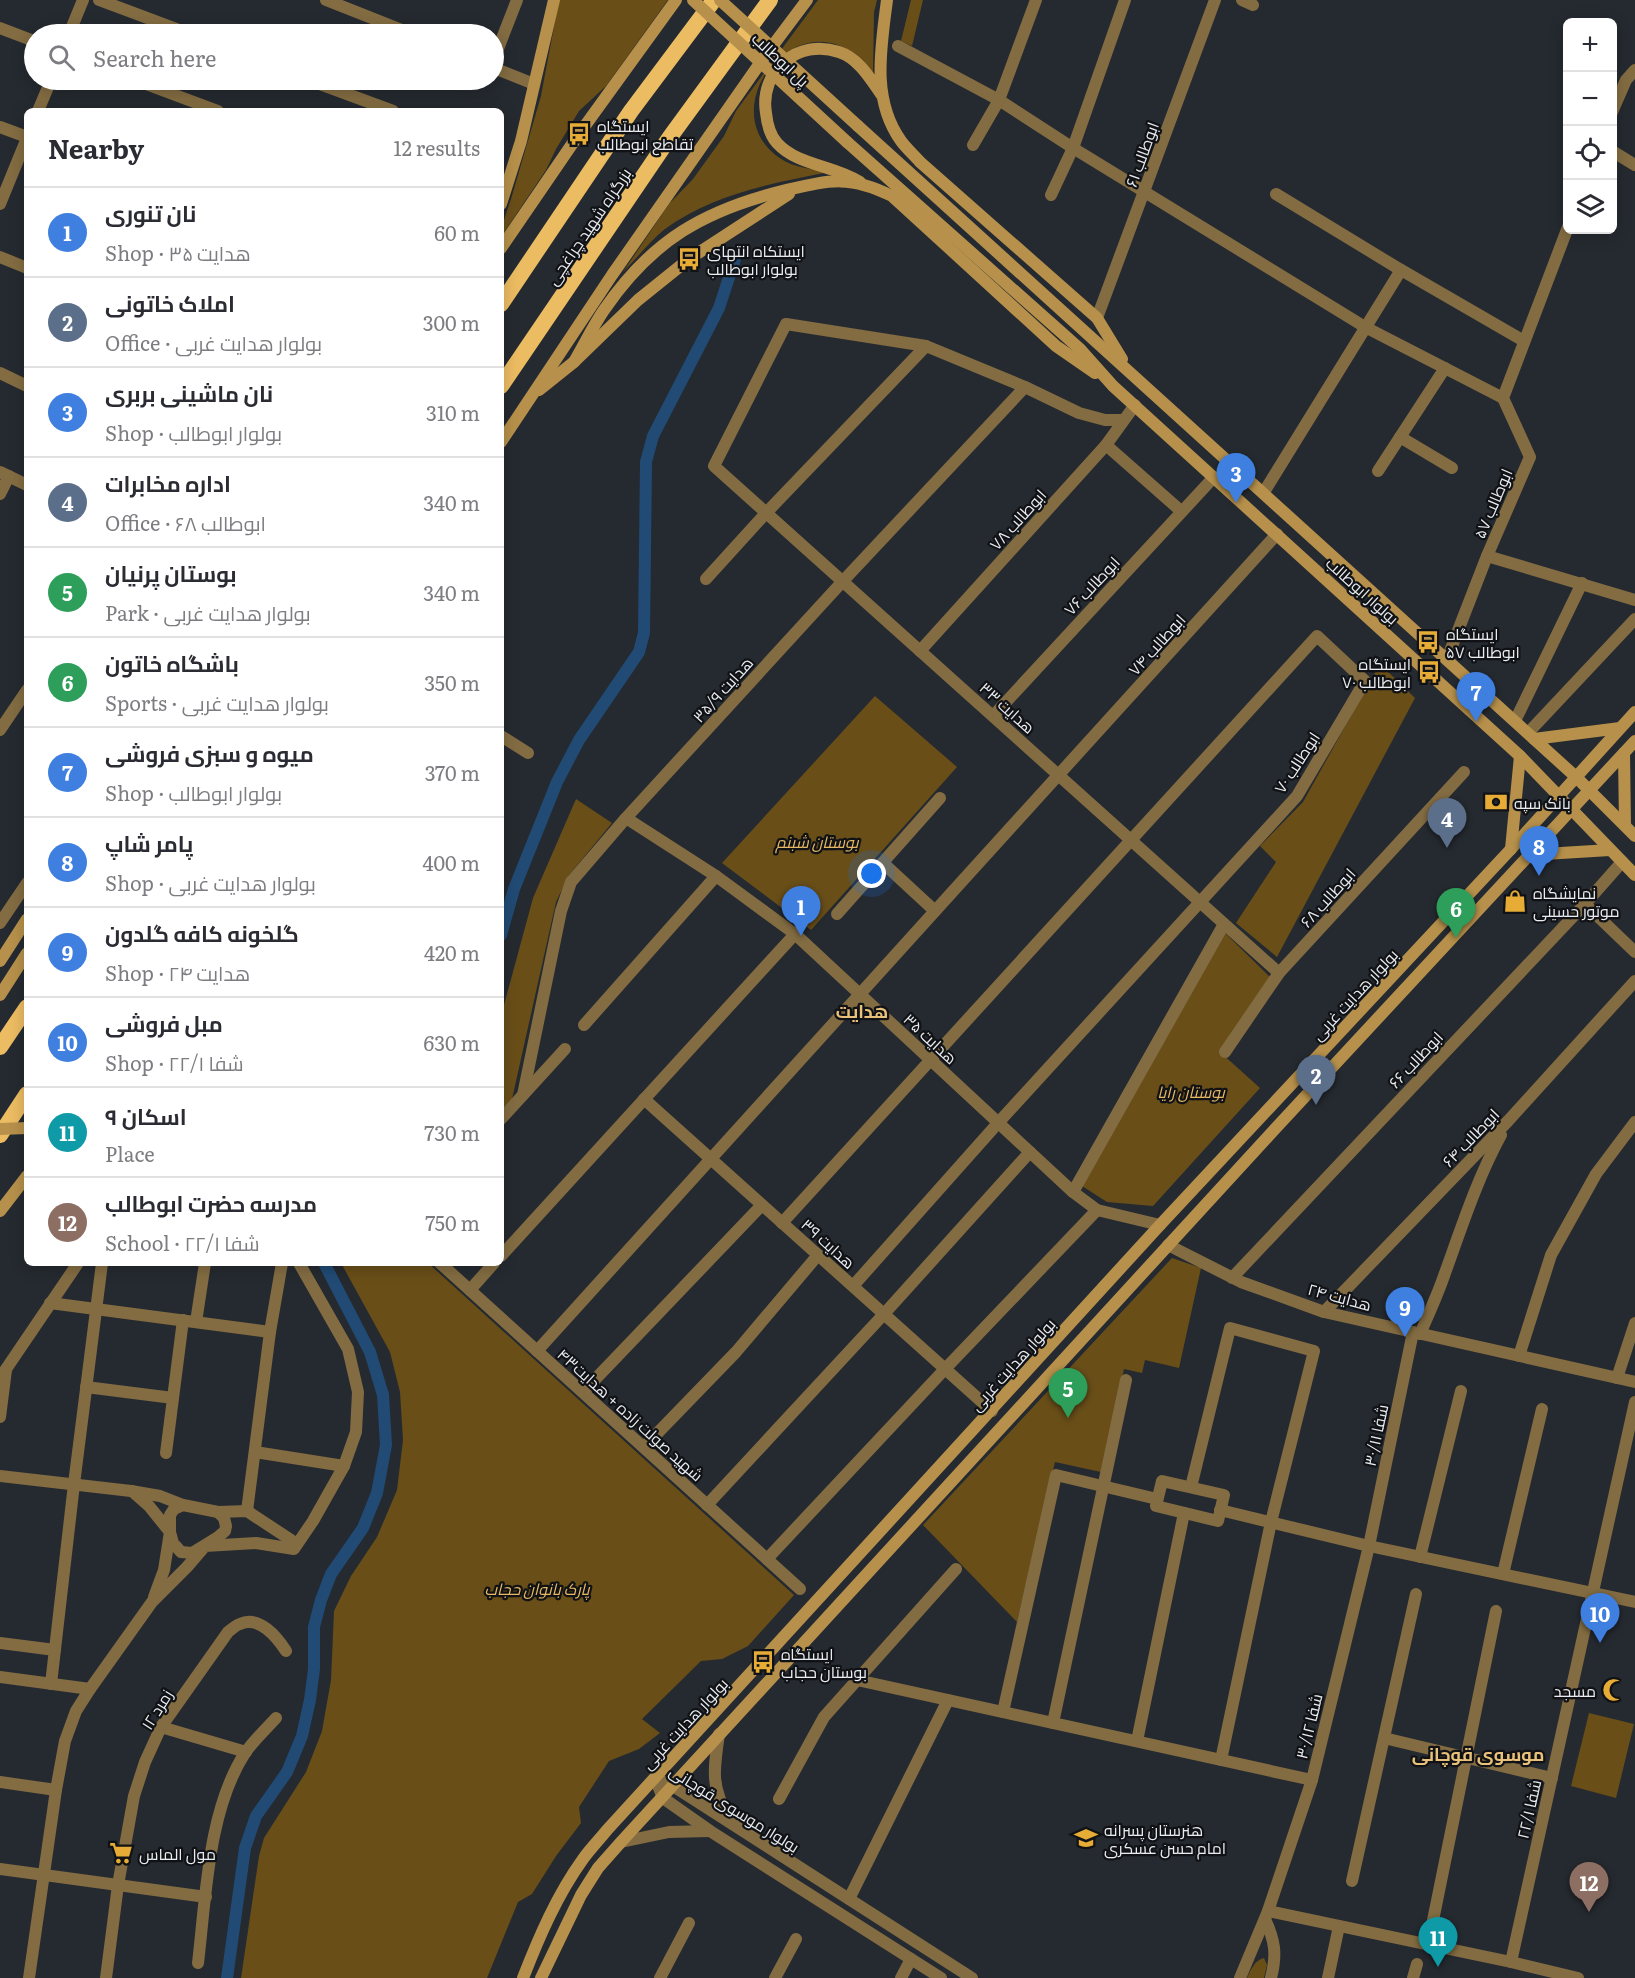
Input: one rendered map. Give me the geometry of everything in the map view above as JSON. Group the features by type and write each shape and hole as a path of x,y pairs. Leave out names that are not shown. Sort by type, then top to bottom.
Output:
{"highway":[{"name":"بزرگراه شهید چراغچی","path":"504,300 631,111 714,0"},
{"name":"بزرگراه شهید چراغچی","path":"504,382 670,137 770,0"},
{"path":"0,1047 24,1011"},
{"path":"0,1135 24,1099"}],"main road":[{"path":"504,195 521,141 554,0"},
{"path":"504,244 579,134 676,0"},
{"name":"پل ابوطالب","path":"693,0 847,142 1080,349 1113,386"},
{"name":"پل ابوطالب","path":"720,0 1127,368"},
{"path":"504,437 625,257 765,56 807,0"},
{"path":"881,94 880,55 887,0"},
{"path":"1113,386 1056,346 892,196 861,183 846,173 789,154 775,141 767,124 766,89 773,73 782,62 807,50 819,49 839,52 868,74 881,94 889,119 901,141 920,162 1097,318 1127,368"},
{"path":"574,362 603,312 625,282 667,241 695,222 727,208 812,184 838,181 861,183"},
{"path":"530,397 574,362 638,300 689,259 784,197 812,184"},
{"name":"بولوار ابوطالب","path":"1127,368 1576,777 1635,836"},
{"name":"بولوار ابوطالب","path":"1113,386 1520,756 1635,875"},
{"path":"1364,614 1372,615 1391,632 1398,634 1403,632 1404,625 1401,617"},
{"name":"بولوار هدایت غربی","path":"523,1978 556,1903 584,1857 1160,1225 1512,849 1635,712"},
{"path":"1531,736 1620,728"},
{"name":"بولوار هدایت غربی","path":"541,1978 581,1895 598,1868 1168,1245 1635,741"},
{"path":"1624,753 1625,825"},
{"path":"1512,849 1520,756"},
{"path":"1528,855 1611,850"},
{"path":"0,961 24,924"},
{"path":"0,995 24,958"},
{"path":"1261,1117 1274,1130"},
{"path":"0,1129 24,1128"},
{"path":"0,1211 24,1180"},
{"path":"904,1507 917,1518"}],"street":[{"path":"73,24 83,0"},
{"path":"99,0 163,24"},
{"path":"326,0 386,24"},
{"path":"504,33 517,0"},
{"path":"973,145 999,100 1035,0"},
{"path":"1050,195 1073,148 1125,0"},
{"name":"ابوطالب ۶۱","path":"1097,318 1215,0"},
{"path":"0,28 24,37"},
{"path":"898,46 999,100 1365,327 1503,398 1565,234"},
{"path":"1617,101 1626,80 1635,71"},
{"path":"504,72 534,84"},
{"path":"39,108 47,90"},
{"path":"162,90 210,108"},
{"path":"336,90 385,108"},
{"path":"0,127 24,136"},
{"path":"0,204 24,144"},
{"path":"1617,154 1635,165"},
{"path":"1276,194 1524,341"},
{"path":"0,257 24,267"},
{"path":"1264,492 1401,270"},
{"name":"هدایت ۳۳","path":"926,346 786,324 714,466 1279,973"},
{"path":"706,579 926,346 1025,387 1078,413 1105,420 1123,420"},
{"path":"1378,471 1444,368"},
{"path":"0,373 24,385"},
{"name":"هدایت ۳۵/۹","path":"523,1095 561,910 571,882 843,581 1025,387"},
{"name":"ابوطالب ۵۷","path":"1447,659 1487,556 1530,457 1503,398"},
{"name":"ابوطالب ۷۸","path":"920,651 1106,445 1136,405"},
{"path":"1400,437 1452,468"},
{"path":"1106,445 1181,511"},
{"path":"0,494 4,474 24,483"},
{"name":"ابوطالب ۷۶","path":"993,716 1214,477"},
{"name":"ابوطالب ۷۴","path":"537,1351 1277,534"},
{"path":"1487,556 1635,600"},
{"path":"1515,721 1582,583"},
{"path":"1531,736 1635,619"},
{"name":"ابوطالب ۷۰","path":"1130,839 1317,636 1365,681 1296,796 1199,901"},
{"path":"0,730 24,694"},
{"path":"504,738 528,753"},
{"name":"ابوطالب ۶۸","path":"1225,1052 1279,973 1464,772"},
{"path":"837,915 940,798"},
{"name":"هدایت ۳۵","path":"626,819 716,876 795,934 1073,1192 1097,1210 1160,1225"},
{"path":"782,1223 1130,839"},
{"name":"ابوطالب ۶۶","path":"1232,1278 1585,904 1622,861"},
{"path":"883,863 935,911"},
{"path":"584,1025 716,876"},
{"path":"0,923 24,887"},
{"path":"853,1286 1199,901"},
{"path":"1585,904 1635,952"},
{"path":"1073,1192 1224,924"},
{"path":"504,1253 795,934"},
{"name":"ابوطالب ۶۴","path":"1324,1312 1508,1121 1635,981"},
{"path":"504,1116 565,1049"},
{"name":"هدایت ۳۹","path":"644,1099 992,1411"},
{"name":"شفا ۳۰/۱۱","path":"1369,1546 1417,1333 1445,1275 1484,1166 1508,1121"},
{"path":"1519,1356 1551,1255 1596,1174 1635,1122"},
{"path":"707,1505 1030,1152"},
{"path":"583,1392 762,1205"},
{"path":"767,1559 1097,1210"},
{"name":"هدایت ۲۴","path":"1168,1245 1232,1278 1324,1312 1635,1382"},
{"path":"644,1447 736,1352 818,1255"},
{"path":"0,1417 3,1373 76,1266"},
{"path":"51,1684 102,1266"},
{"path":"196,1322 205,1266"},
{"path":"247,1511 270,1332 281,1266"},
{"path":"295,1546 313,1521 344,1466 356,1432 358,1392 348,1350 301,1266"},
{"name":"شهید صولت زاده + هدایت۴۳","path":"443,1266 800,1589"},
{"path":"470,1290 491,1266"},
{"path":"50,1303 270,1332"},
{"path":"166,1453 183,1320"},
{"path":"1617,1378 1635,1323"},
{"path":"1191,1487 1230,1328 1314,1351 1271,1522 1221,1760"},
{"path":"1053,1723 1126,1380"},
{"path":"86,1387 173,1398"},
{"path":"1420,1557 1461,1391"},
{"name":"۲۲/۱ شفا","path":"1510,1962 1635,1402"},
{"path":"1503,1574 1542,1409"},
{"path":"255,1452 344,1466"},
{"path":"1003,1712 1056,1474 1157,1499"},
{"path":"0,1476 131,1491 160,1496 183,1505 218,1512 247,1511 295,1546"},
{"path":"1162,1480 1191,1487 1224,1495 1218,1521 1156,1506 1162,1480"},
{"path":"131,1491 149,1506 170,1532 173,1543 181,1552 192,1553 225,1531 226,1521 218,1512"},
{"path":"152,1602 164,1570 172,1511 183,1505"},
{"path":"1220,1510 1369,1546 1635,1602"},
{"path":"1137,1742 1184,1513"},
{"path":"29,1978 56,1790 65,1741 76,1711 152,1602 205,1546 256,1543 295,1546"},
{"name":"شفا ۳۰/۱۲","path":"1240,1978 1266,1915 1312,1780 1369,1546"},
{"path":"779,1799 824,1717 956,1569"},
{"path":"1352,1881 1416,1594"},
{"path":"1428,1945 1496,1611"},
{"name":"زمرد ۱۲","path":"106,1978 118,1885 134,1796 145,1762 161,1727 228,1632 242,1623 255,1622 276,1636 286,1651"},
{"path":"0,1643 55,1650"},
{"path":"0,1677 90,1689"},
{"path":"857,1680 1312,1780"},
{"path":"849,1899 948,1700"},
{"path":"198,1963 216,1820 229,1785 246,1752 276,1718"},
{"path":"161,1727 246,1752"},
{"path":"719,1734 714,1764 714,1784 719,1802 730,1823"},
{"path":"1384,1738 1552,1778"},
{"name":"بولوار موسوی قوچانی","path":"655,1779 673,1786 972,1978"},
{"name":"بولوار موسوی قوچانی","path":"655,1779 663,1797 710,1831 940,1978"},
{"path":"0,1782 56,1790"},
{"path":"621,1842 669,1832 710,1831"},
{"path":"0,1869 206,1897"},
{"path":"1271,1978 1275,1960 1273,1938 1266,1915 1339,1926 1578,1978"},
{"path":"660,1978 689,1923"},
{"path":"1328,1978 1339,1926"},
{"path":"775,1978 796,1939"},
{"path":"901,1978 911,1959"},
{"path":"1413,1978 1417,1964"}],"green space":[{"path":"559,0 668,0 606,86 579,111 546,170 504,233 504,220 541,96"},
{"path":"818,0 877,0 874,12 873,73 853,53 829,42 805,44 784,54 767,72 757,93 754,117 762,139 781,159 798,166 829,172 765,186 723,198 703,207 665,229 623,272 669,204 693,179 724,136 736,111"},
{"path":"911,0 923,0 912,46 901,41"},
{"path":"1380,664 1415,698 1277,957 1236,923 1276,862 1260,846 1303,802"},
{"name":"بوستان شبنم","path":"875,696 957,767 811,930 722,863"},
{"path":"576,799 612,823 569,875 556,902 512,1099 504,1107 504,1005 533,898"},
{"name":"بوستان رایا","path":"1224,932 1271,978 1220,1052 1260,1088 1153,1206 1107,1202 1082,1186"},
{"path":"1172,1258 1201,1268 1179,1368 1145,1360 1142,1373 1124,1369 1101,1472 1055,1462 1017,1622 923,1525"},
{"name":"پارک بانوان حجاب","path":"343,1266 431,1266 794,1595 748,1646 722,1659 701,1661 642,1719 660,1733 639,1749 609,1761 579,1807 581,1823 556,1856 532,1894 518,1902 487,1978 241,1978 259,1856 264,1838 306,1772 322,1731 331,1680 334,1611 351,1576 377,1537 397,1490 403,1440 400,1392 390,1352"},
{"path":"1589,1713 1634,1724 1616,1798 1571,1786"},
{"path":"1264,1958 1267,1965 1264,1978 1247,1978 1256,1963"}],"waterway":[{"path":"504,924 514,889 557,782 579,740 639,652 644,633 646,462 653,436 719,308 736,256"},
{"path":"227,1978 245,1848 256,1816 287,1772 302,1736 314,1669 314,1627 321,1600 331,1574 363,1528 377,1493 386,1445 383,1395 370,1352 326,1266"}],"place":[{"name":"ایستگاه تقاطع ابوطالب","path":"579,134"},
{"name":"ایستکاه انتهای بولوار ابوطالب","path":"689,259"},
{"name":"نان ماشینی بربری","path":"1236,503"},
{"name":"ایستگاه ابوطالب ۵۷","path":"1428,642"},
{"name":"ایستگاه ابوطالب ۷۰","path":"1429,672"},
{"name":"میوه و سبزی فروشی","path":"1476,722"},
{"name":"بانک سپه","path":"1496,802"},
{"name":"اداره مخابرات","path":"1447,848"},
{"name":"پامر شاپ","path":"1539,876"},
{"name":"نمایشگاه موتور حسینی","path":"1515,901"},
{"name":"نان تنوری","path":"801,936"},
{"name":"باشگاه خاتون","path":"1456,938"},
{"name":"املاک خاتونی","path":"1316,1105"},
{"name":"گلخونه کافه گلدون","path":"1405,1337"},
{"name":"بوستان پرنیان","path":"1068,1418"},
{"name":"مبل فروشی","path":"1600,1643"},
{"name":"ایستگاه بوستان حجاب","path":"763,1662"},
{"name":"مسجد","path":"1614,1690"},
{"name":"هنرستان پسرانه امام حسن عسکری","path":"1086,1838"},
{"name":"مول الماس","path":"121,1853"},
{"name":"مدرسه حضرت ابوطالب","path":"1589,1912"},
{"name":"اسکان ۹","path":"1438,1967"}],"district":[{"name":"هدایت","path":"862,1010"},
{"name":"موسوی قوچانی","path":"1478,1753"}]}
